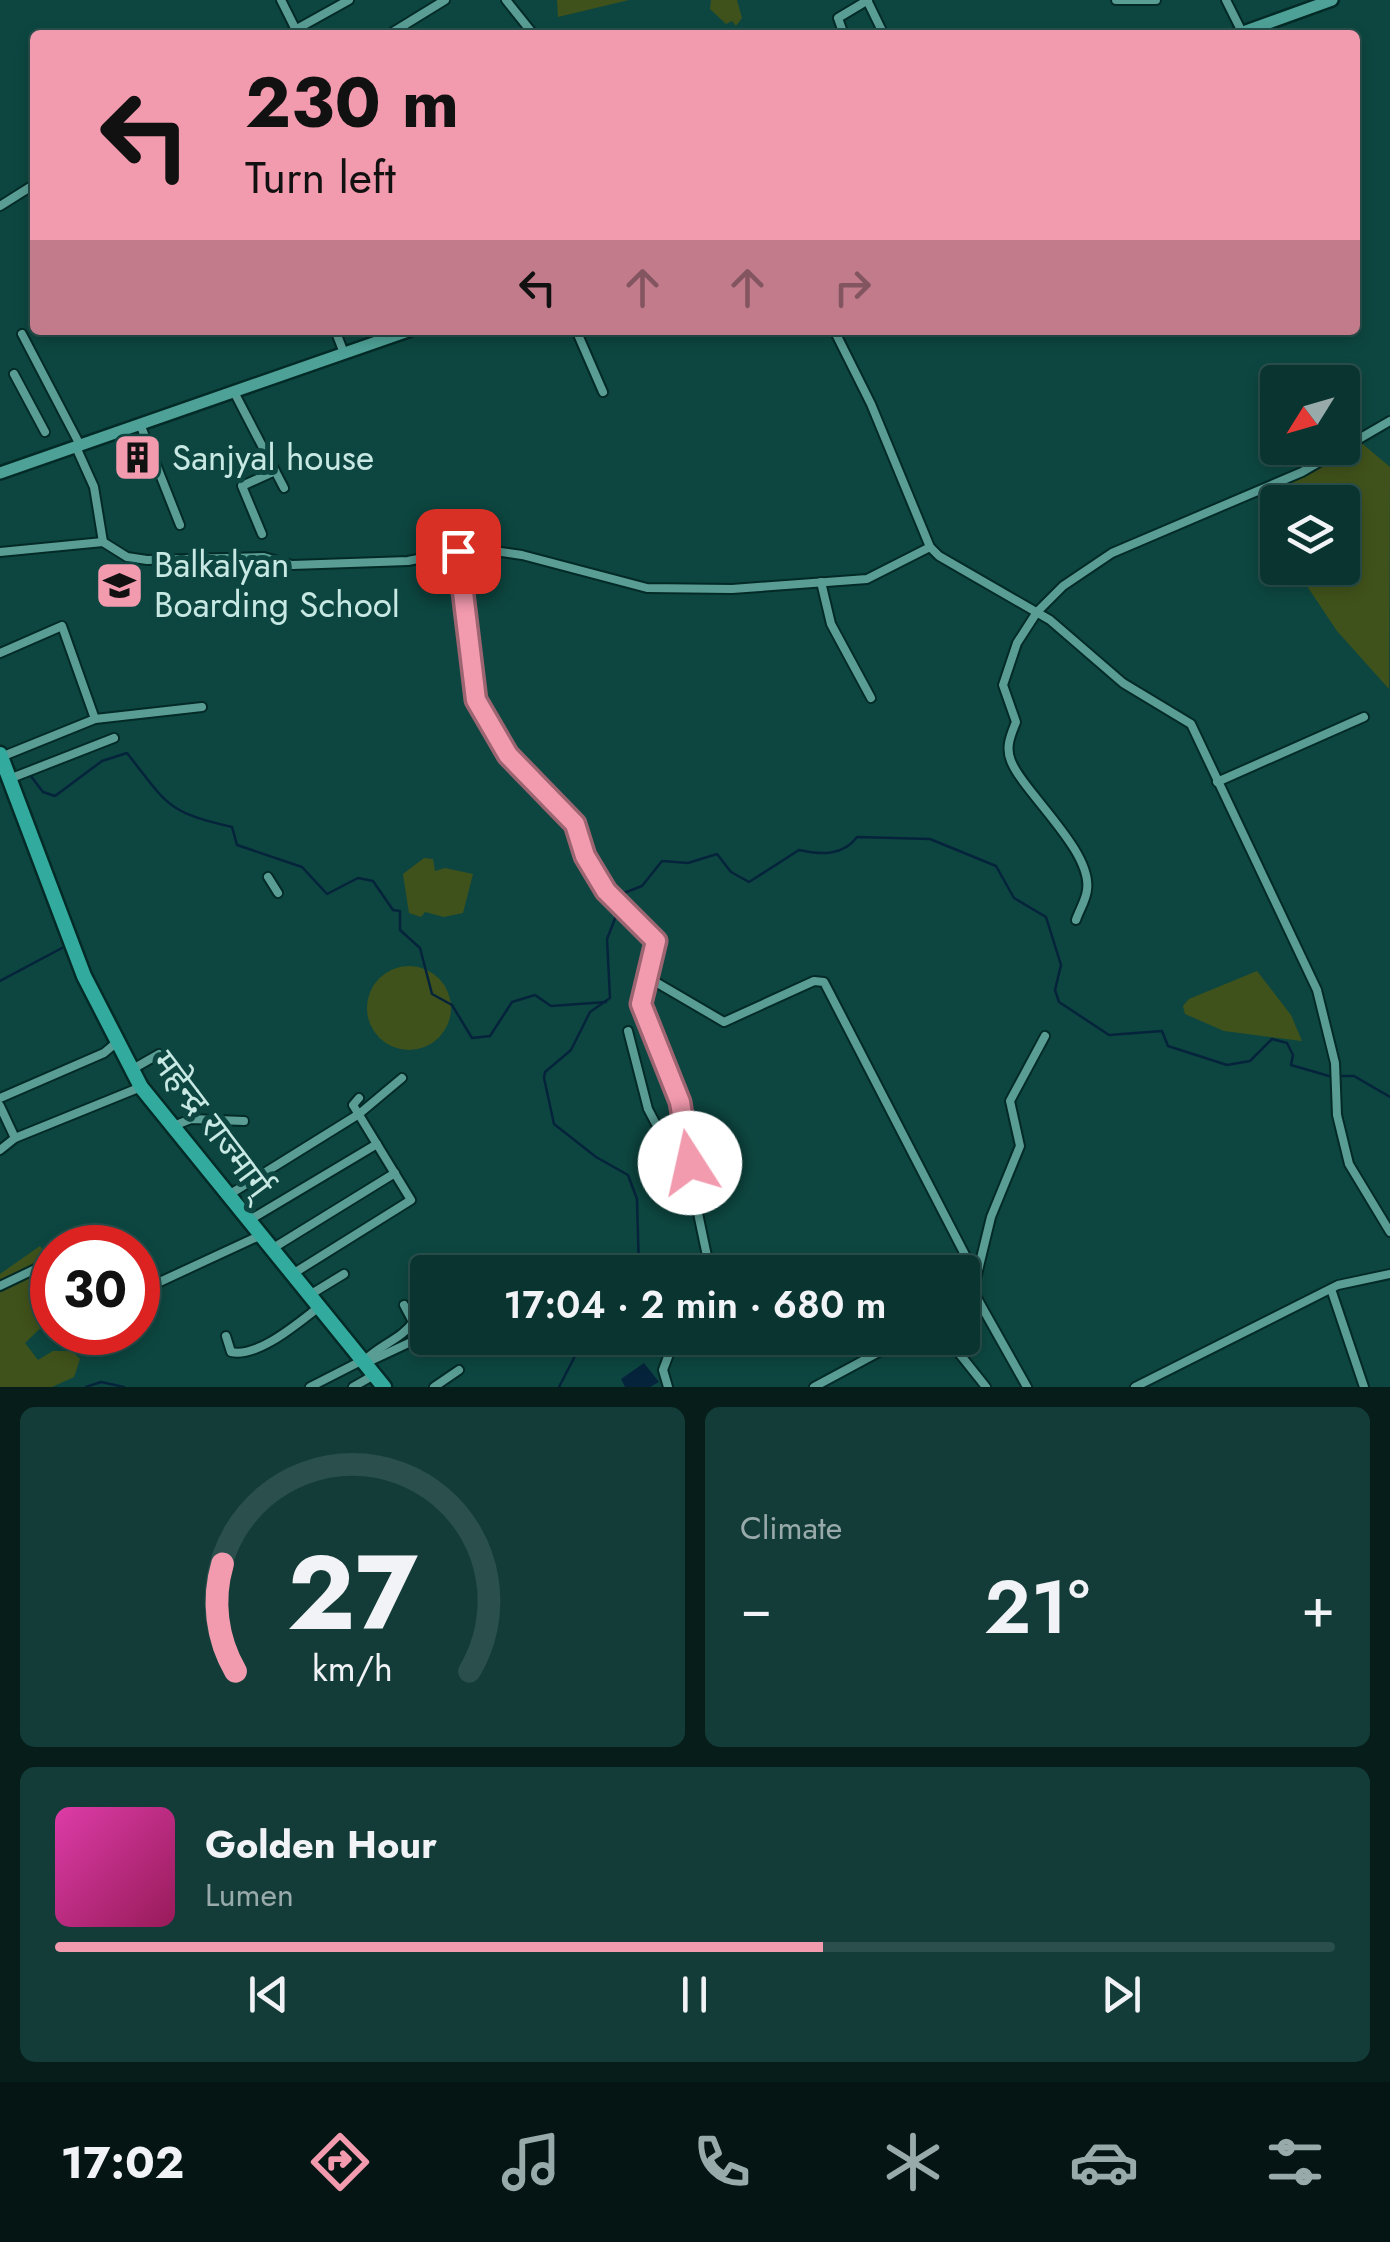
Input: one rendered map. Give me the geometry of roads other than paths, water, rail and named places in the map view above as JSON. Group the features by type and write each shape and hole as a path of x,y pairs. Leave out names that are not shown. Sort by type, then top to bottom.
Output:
{"highway":[{"name":"महेन्द्र राज्मार्ग्","path":"0,756 84,976 141,1087 384,1387"}],"street":[{"path":"281,0 296,30 349,0"},
{"path":"396,30 445,0"},
{"path":"506,0 530,30"},
{"path":"842,30 837,20 868,0 882,30"},
{"path":"1116,0 1156,0"},
{"path":"1226,0 1237,30"},
{"path":"1265,30 1332,0"},
{"path":"0,206 30,187"},
{"path":"22,334 94,487 103,542"},
{"path":"337,335 344,353"},
{"path":"0,472 396,335"},
{"path":"578,335 603,392"},
{"path":"836,335 871,404 930,546 939,556 1037,612 1122,683 1191,724 1317,990 1335,1063 1333,1087 1349,1164 1390,1232"},
{"path":"14,374 45,432"},
{"path":"234,392 284,488"},
{"path":"1076,920 1088,887 1082,869 1048,808 1011,760 1008,742 1016,722 1004,685 1017,643 1037,612 1092,563 1313,466 1390,421"},
{"path":"140,424 180,525"},
{"path":"262,534 242,486 276,471"},
{"path":"0,552 103,542 127,557 146,560 264,557 292,564 408,561 473,548 522,555 648,588 868,579 930,546"},
{"path":"458,551 476,700 508,755 575,824 594,873 656,941 641,1004 680,1102 707,1255"},
{"path":"822,582 831,624 871,698"},
{"path":"0,654 62,626 96,719"},
{"path":"0,756 96,719 202,707"},
{"path":"1217,782 1364,717"},
{"path":"10,779 114,738"},
{"path":"268,877 278,893"},
{"path":"647,977 724,1022 814,982 824,982 965,1255"},
{"path":"628,1031 648,1110 683,1175 691,1180"},
{"path":"980,1260 991,1216 1020,1146 1010,1101 1045,1036"},
{"path":"0,1098 104,1053 118,1042"},
{"path":"131,1070 159,1054"},
{"path":"227,1196 360,1114 402,1078"},
{"path":"0,1150 15,1138 141,1087"},
{"path":"291,1276 411,1200 353,1105 359,1098"},
{"path":"0,1106 15,1138"},
{"path":"171,1127 191,1119 244,1121"},
{"path":"248,1222 377,1144"},
{"path":"270,1250 394,1173"},
{"path":"160,1282 259,1236"},
{"path":"0,1286 30,1272"},
{"path":"226,1336 231,1352 242,1353 293,1327 344,1274"},
{"path":"1134,1387 1331,1289 1390,1274"},
{"path":"1331,1289 1364,1387"},
{"path":"980,1304 1027,1387"},
{"path":"354,1387 383,1343 410,1329 413,1322 404,1305"},
{"path":"310,1387 410,1343"},
{"path":"668,1387 664,1370 669,1355"},
{"path":"814,1387 873,1355"},
{"path":"961,1355 986,1387"},
{"path":"434,1387 459,1370"}],"water":[{"path":"644,1363 659,1382 650,1387 625,1387 621,1379"}],"waterway":[{"path":"30,775 43,792 55,796 102,761 127,753 170,804 232,827 237,845 302,867 327,894 358,878 373,881 393,910 400,911 400,930 420,948 432,994 452,1005 472,1038 490,1036 512,1002 535,995 551,1006 606,1002"},
{"path":"616,896 642,886 662,861 688,863 717,854 731,872 749,882 799,850 831,852 845,848 857,837 930,839 996,866 1014,898 1046,917 1061,965 1055,990 1059,1002 1109,1035 1162,1031 1168,1046 1227,1065 1250,1061 1272,1039 1287,1043 1293,1055 1291,1065 1329,1076 1354,1076 1390,1097"},
{"path":"613,902 616,916 607,939 610,998 590,1012 571,1050 545,1072 544,1078 554,1124 596,1157 628,1175 637,1199 639,1255"},
{"path":"0,981 62,948"},
{"path":"559,1387 577,1355"},
{"path":"86,1387 101,1382 124,1387"}],"place":[{"name":"Sanjyal house","path":"137,458"},
{"name":"Balkalyan Boarding School","path":"119,585"}]}
